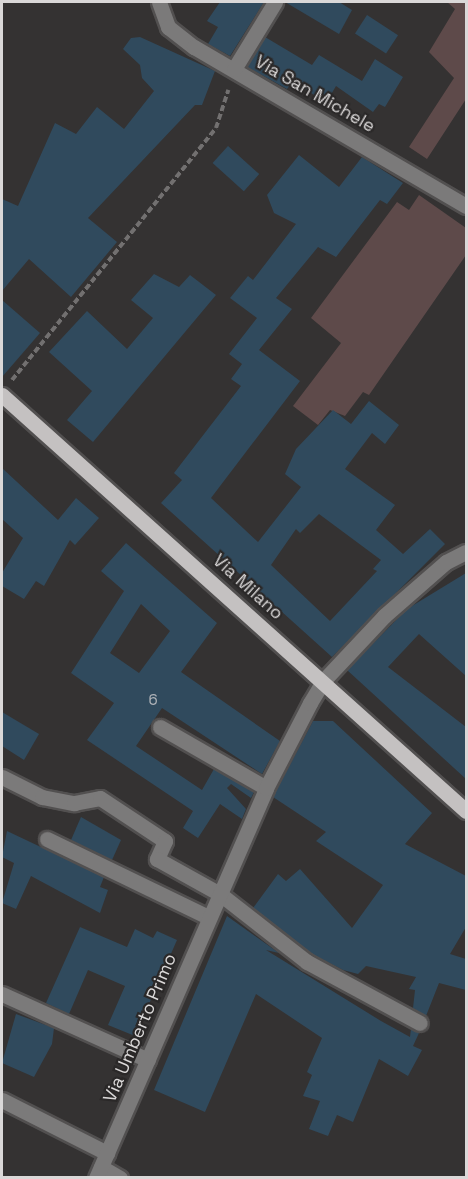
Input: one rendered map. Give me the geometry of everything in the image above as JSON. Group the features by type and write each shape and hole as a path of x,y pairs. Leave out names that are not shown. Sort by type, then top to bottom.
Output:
{"main road":[{"name":"Via Milano","path":"5,389 466,811"}],"street":[{"name":"Via San Michele","path":"159,2 168,27 234,69 466,206"},
{"path":"234,69 275,2"},
{"name":"Via Umberto Primo","path":"101,1166 266,788 324,680 407,595 466,552"},
{"path":"160,727 266,788"},
{"path":"2,777 42,797 74,803 100,798 165,840 157,859 220,894 307,962 420,1023"},
{"path":"47,839 208,917"},
{"path":"2,994 148,1060"},
{"path":"2,1100 120,1178"}],"path":[{"path":"5,389 216,128 234,69"}],"shaded area":[{"path":"447,2 466,2 466,99 427,159 409,147 454,78 429,52 455,9"},
{"path":"419,195 466,228 466,255 369,395 363,392 345,416 330,410 318,425 293,406 341,343 311,318 397,202 409,210"}],"building":[{"path":"220,2 264,2 230,56 208,44 218,27 207,21"},
{"path":"285,2 339,2 352,10 339,34"},
{"path":"367,15 398,35 386,54 355,33"},
{"path":"140,37 215,71 202,105 195,105 88,218 117,242 71,297 29,259 2,291 2,199 18,206 55,123 76,134 97,107 124,129 154,91 142,78 140,65 123,49 131,38"},
{"path":"265,37 312,65 319,55 362,81 375,59 403,77 385,107 379,104 373,112 336,86 326,103 293,81 287,89 247,67"},
{"path":"228,146 259,174 244,191 213,163"},
{"path":"299,155 339,187 362,157 403,183 387,204 380,200 336,257 318,247 276,298 292,309 259,350 300,381 211,498 258,542 301,487 285,474 296,449 333,410 351,424 369,401 399,425 385,444 372,433 345,469 395,505 376,530 403,554 430,529 445,544 332,657 161,503 182,480 174,473 241,386 231,379 242,364 229,354 257,318 230,298 248,276 253,280 296,224 274,213 267,195","holes":["319,514 381,560 373,569 377,571 330,621 271,565 296,529 300,533"]},
{"path":"154,274 179,287 190,275 216,295 93,442 67,420 92,391 49,352 87,311 127,349 153,318 131,300"},
{"path":"2,300 40,333 2,377"},
{"path":"2,468 58,520 76,498 99,518 75,545 70,540 44,586 36,581 24,599 2,586 2,573 23,538 2,519"},
{"path":"126,543 217,623 181,672 280,741 262,774 162,708 136,746 202,790 214,769 254,792 251,798 231,784 227,788 246,809 242,819 220,804 198,838 183,828 193,811 87,740 114,703 71,673 124,591 101,571","holes":["141,604 170,631 139,673 110,653"]},
{"path":"466,573 466,676 419,634 388,667 466,727 466,779 347,670 407,609"},
{"path":"2,712 39,734 24,760 2,746"},
{"path":"313,721 333,721 432,813 405,844 466,876 466,927 450,954 466,959 466,990 439,983 426,1016 413,1008 415,990 409,989 416,977 366,966 358,974 343,970 312,954 253,908 278,874 286,881 300,869 352,928 383,885 316,841 326,832 273,797"},
{"path":"81,817 121,840 112,860 71,840"},
{"path":"7,831 104,877 100,887 108,890 100,913 31,876 16,909 2,903 14,863 2,857"},
{"path":"227,916 279,953 266,950 381,1021 410,1037 411,1029 419,1033 413,1046 422,1050 408,1076 379,1059 353,1122 337,1115 328,1136 309,1129 320,1101 303,1096 312,1075 307,1072 322,1038 256,994 205,1112 154,1090"},
{"path":"80,927 127,947 135,929 153,938 157,931 177,940 135,1036 108,1025 125,986 88,970 69,1014 46,1003"},
{"path":"16,1014 54,1028 52,1044 34,1077 2,1063"}]}
